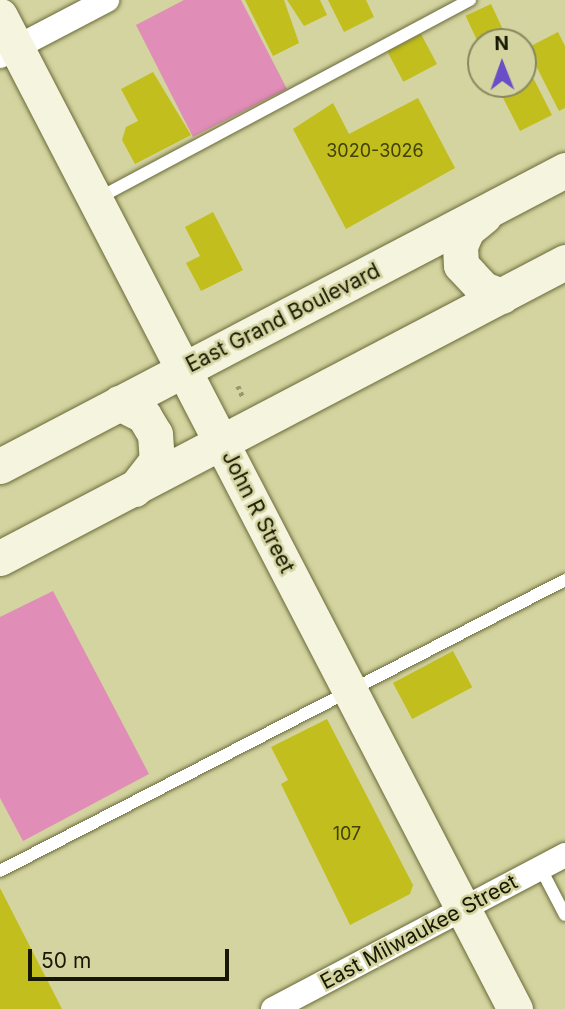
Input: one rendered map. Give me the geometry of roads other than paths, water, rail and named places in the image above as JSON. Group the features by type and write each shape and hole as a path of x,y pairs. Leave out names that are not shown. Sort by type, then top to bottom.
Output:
{"main road":[{"name":"John R Street","path":"0,16 8,52 96,200 515,1009"},
{"name":"East Grand Boulevard","path":"0,466 565,170"},
{"path":"492,209 467,230 460,246 461,265 483,289 502,296"},
{"path":"0,558 565,262"},
{"path":"119,403 144,416 155,434 157,460 134,489"}],"street":[{"path":"8,52 107,0"},
{"name":"East Milwaukee Street","path":"273,1009 565,855"}],"lane":[{"path":"96,200 470,0"},
{"path":"0,871 565,580"},
{"path":"541,867 565,915"}]}
